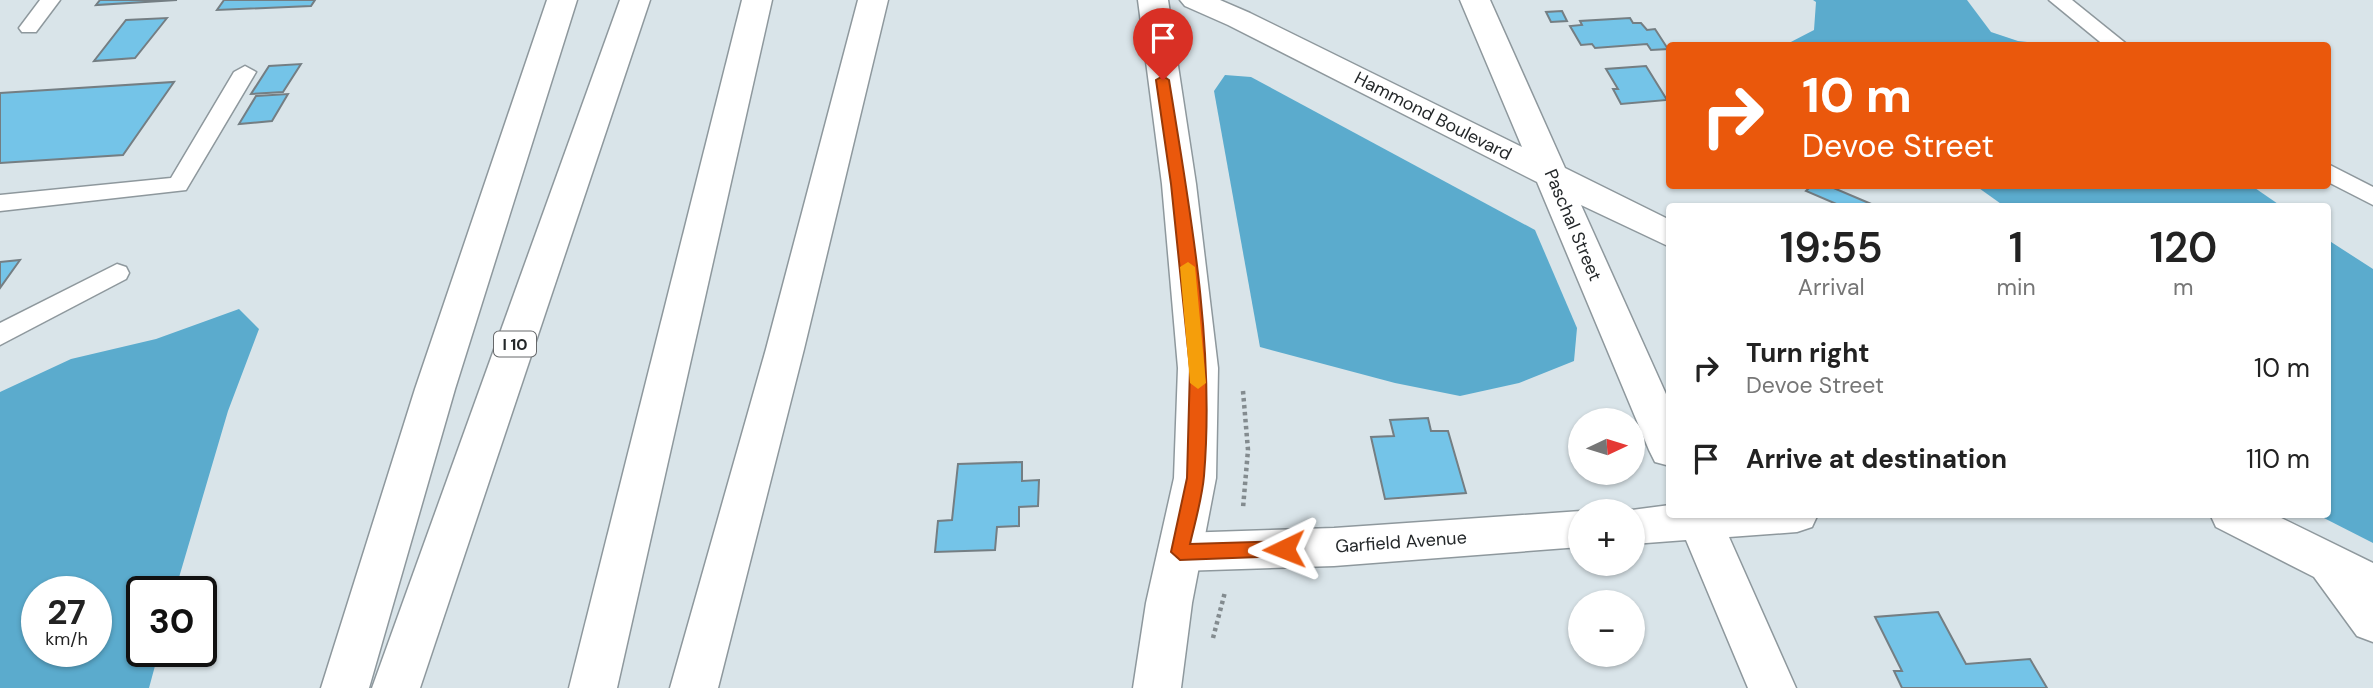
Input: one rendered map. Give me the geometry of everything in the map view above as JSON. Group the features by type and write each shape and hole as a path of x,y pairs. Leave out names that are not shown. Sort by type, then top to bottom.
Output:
{"main road":[{"path":"345,688 435,389 562,0"},
{"name":"I 10","path":"396,688 635,0"},
{"path":"593,688 757,0"},
{"path":"694,688 785,349 873,0"},
{"path":"1153,0 1178,184 1198,368 1195,478 1157,688"},
{"name":"Hammond Boulevard","path":"1195,0 1239,19 1666,233"},
{"name":"Paschal Street","path":"1475,0 1666,441"},
{"path":"1645,525 1699,518 1772,688"},
{"path":"2239,518 2373,585"},
{"name":"Garfield Avenue","path":"1180,552 1334,547 1568,530"},
{"path":"2327,562 2373,622"}],"lane":[{"path":"29,28 50,0"},
{"path":"2059,0 2114,42"},
{"path":"0,202 178,185 246,72"},
{"path":"2331,174 2373,197"},
{"path":"0,335 117,273"}],"shaded area":[{"path":"1813,0 1967,0 1991,32 2027,42 1791,42 1814,30 1816,2"},
{"path":"1225,75 1251,77 1535,230 1577,328 1574,361 1519,383 1460,396 1395,383 1260,347 1214,91"},
{"path":"1980,189 2256,189 2277,203 2000,203"},
{"path":"2331,242 2373,269 2373,543 2324,518 2331,518"},
{"path":"239,309 259,329 228,411 179,576 126,576 126,667 155,667 149,688 0,688 0,392 71,359 156,339"}],"building":[{"path":"100,0 177,0 96,5"},
{"path":"224,0 315,0 311,6 217,10"},
{"path":"1562,11 1567,21 1551,22 1546,12"},
{"path":"167,18 135,58 94,61 126,20"},
{"path":"1630,18 1633,23 1641,23 1647,30 1655,29 1666,49 1651,50 1647,44 1595,48 1592,44 1581,45 1570,26 1582,25 1580,21"},
{"path":"301,64 283,92 251,94 269,66"},
{"path":"1646,66 1666,100 1621,104 1613,89 1618,89 1606,69"},
{"path":"174,82 123,155 0,163 0,93"},
{"path":"288,94 272,121 239,124 256,96"},
{"path":"1836,189 1869,203 1834,203 1806,191"},
{"path":"20,260 0,288 0,262"},
{"path":"1428,418 1431,431 1448,431 1466,493 1385,499 1371,437 1394,436 1390,420"},
{"path":"1022,462 1022,481 1039,480 1038,506 1019,507 1019,526 997,527 995,550 935,552 938,521 952,520 958,464"},
{"path":"1938,612 1966,664 2030,659 2047,688 1902,688 1894,671 1902,671 1875,617"}],"slow traffic":[{"path":"1188,267 1198,383"}],"route":[{"path":"1163,80 1178,184 1198,368 1195,478 1180,552 1284,549"}]}
